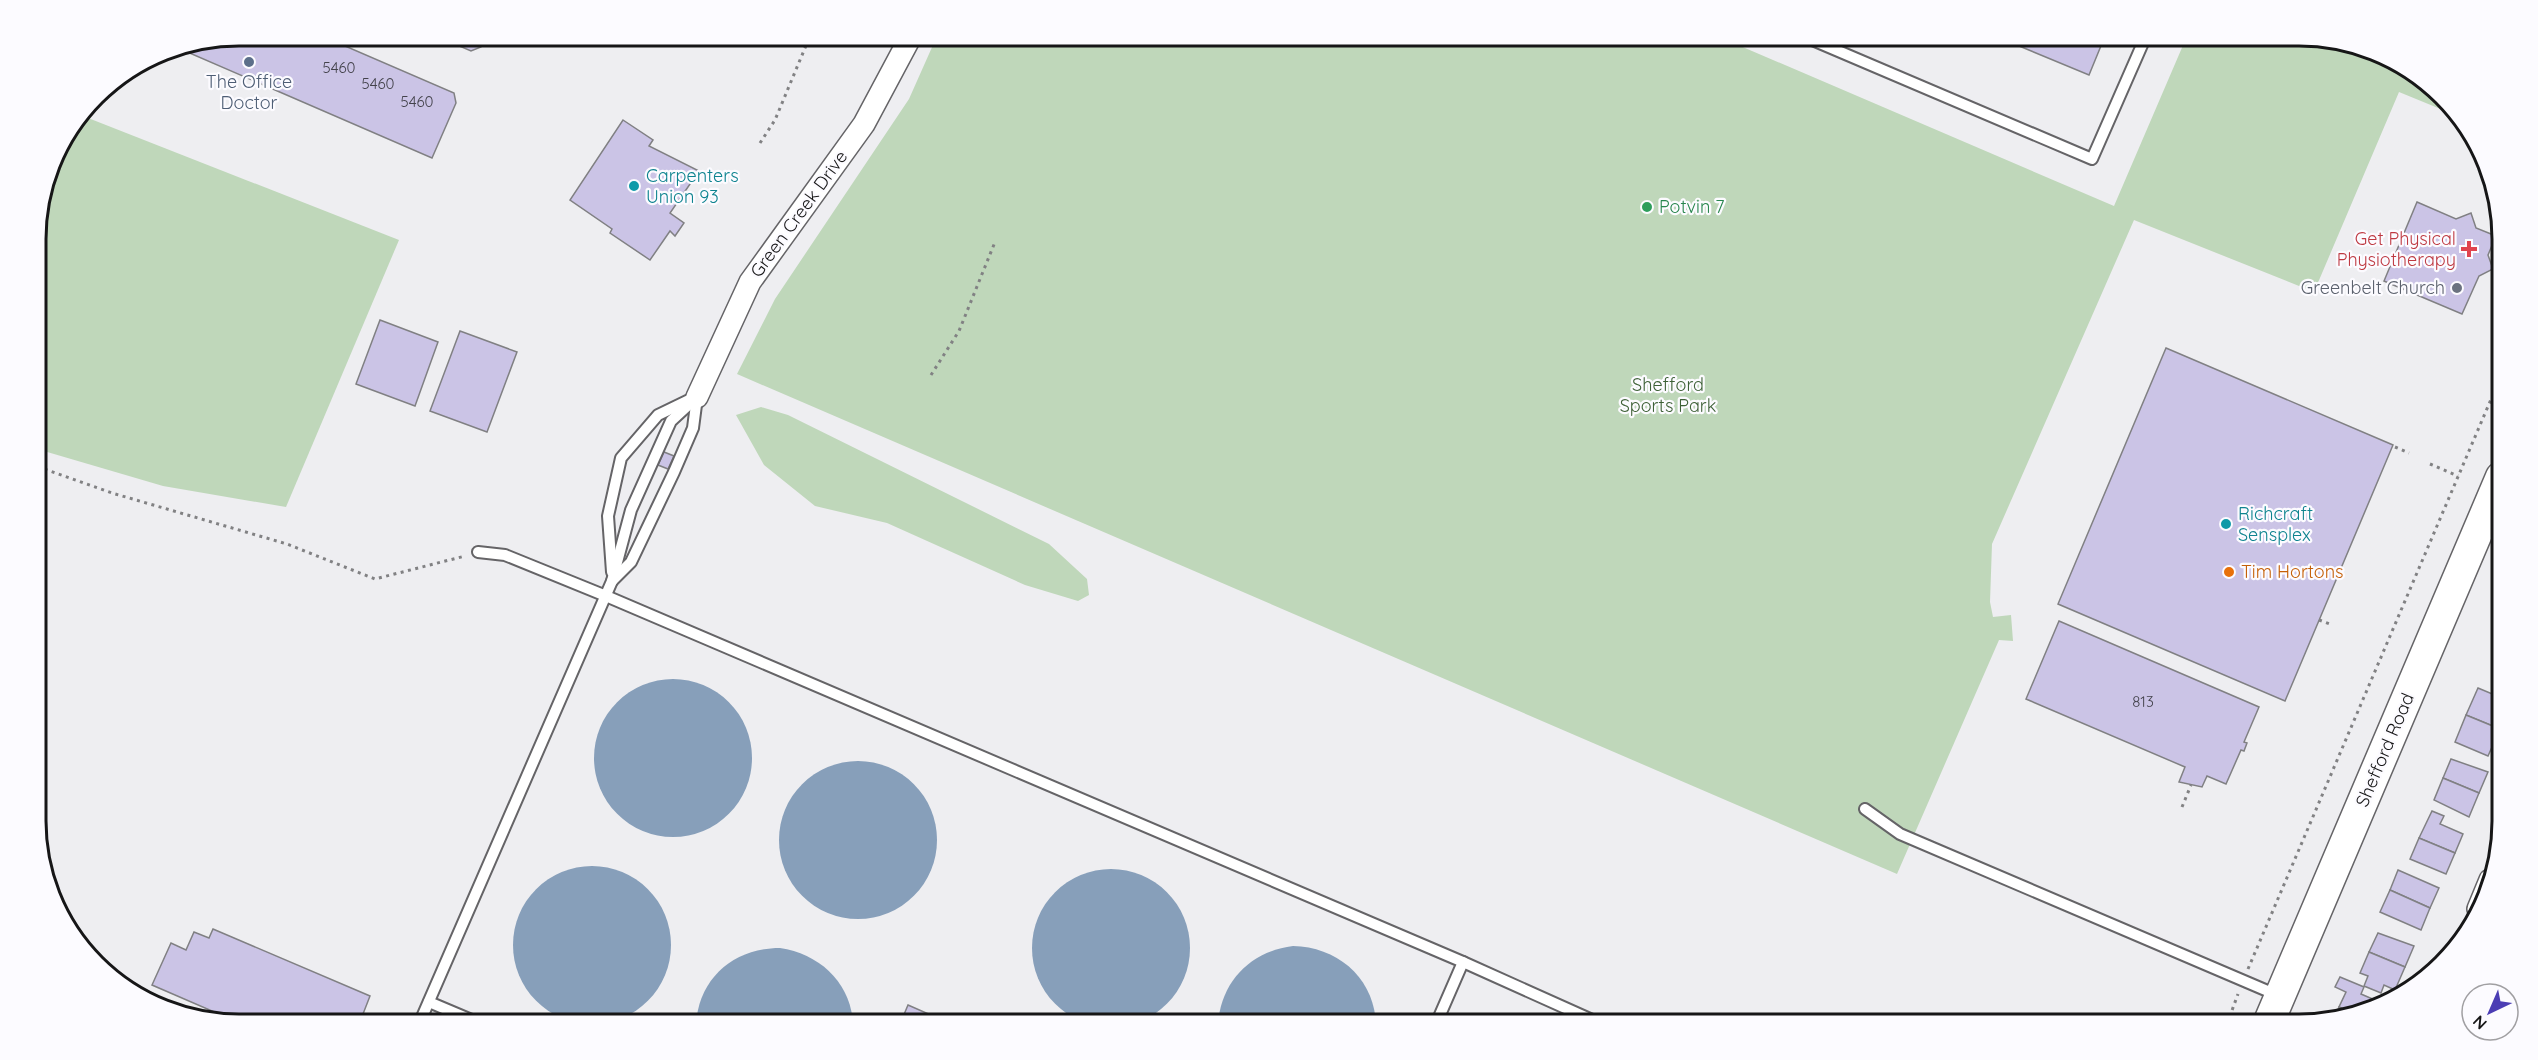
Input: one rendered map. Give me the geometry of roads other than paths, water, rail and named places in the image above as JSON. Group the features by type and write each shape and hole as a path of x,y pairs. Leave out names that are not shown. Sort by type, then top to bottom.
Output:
{"street":[{"name":"Green Creek Drive","path":"697,397 750,282 864,124 906,46"},
{"name":"Shefford Road","path":"2273,1013 2492,498"}],"lane":[{"path":"1826,46 2092,159 2142,46"},
{"path":"424,1014 606,596 631,510 675,416 697,397"},
{"path":"612,581 608,516 621,458 658,415 697,397"},
{"path":"612,581 631,562 674,472 693,428 697,397"},
{"path":"478,552 506,555 606,596 1463,962 1577,1013"},
{"path":"1865,809 1900,834 2280,996"},
{"path":"1441,1013 1463,962"},
{"path":"429,1002 457,1014"}],"water":[{"path":"673,679 703,685 717,692 729,702 739,714 746,728 752,758 746,788 739,802 729,814 717,824 703,831 673,837 643,831 629,824 617,814 607,802 600,788 594,758 600,728 607,714 617,702 629,692 643,685"},
{"path":"858,761 888,767 902,774 914,784 924,796 931,810 937,840 931,870 924,884 914,896 902,906 888,913 858,919 828,913 814,906 802,896 792,884 785,870 779,840 785,810 792,796 802,784 814,774 828,767"},
{"path":"592,866 607,868 636,879 658,901 669,930 671,945 665,975 658,989 648,1001 630,1014 554,1014 536,1001 526,989 515,960 513,945 515,930 526,901 548,879 577,868"},
{"path":"1111,869 1126,871 1141,875 1155,883 1167,892 1176,904 1184,918 1190,948 1184,978 1167,1004 1154,1014 1068,1014 1055,1004 1046,992 1038,978 1034,963 1032,948 1034,933 1038,918 1046,904 1055,892 1067,883 1081,875 1096,871"},
{"path":"1293,946 1309,948 1339,959 1361,979 1369,993 1375,1013 1219,1014 1225,994 1241,971 1264,954"},
{"path":"780,948 795,951 820,964 840,984 852,1014 698,1014 704,992 722,968 748,953"}],"place":[{"name":"The Office Doctor","path":"249,62"},
{"name":"Carpenters Union 93","path":"634,186"},
{"name":"Potvin 7","path":"1647,207"},
{"name":"Get Physical Physiotherapy","path":"2469,249"},
{"name":"Greenbelt Church","path":"2457,288"},
{"name":"Richcraft Sensplex","path":"2226,524"},
{"name":"Tim Hortons","path":"2229,572"}],"park label":[{"name":"Shefford Sports Park","path":"1668,395"}]}
